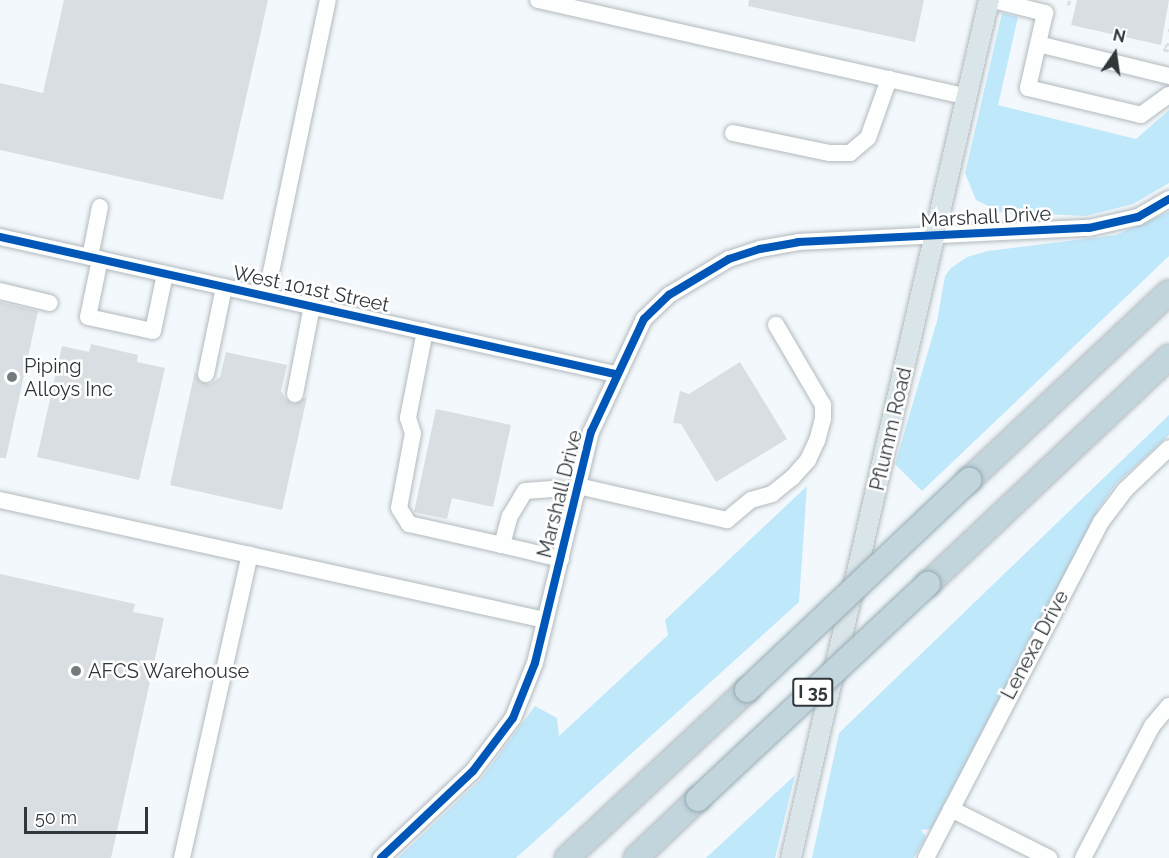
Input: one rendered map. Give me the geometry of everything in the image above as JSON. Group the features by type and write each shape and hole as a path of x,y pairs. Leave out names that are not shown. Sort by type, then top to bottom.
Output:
{"highway":[{"name":"I 35","path":"567,858 1169,292"},
{"name":"I 35","path":"636,858 1169,357"}],"main road":[{"name":"Pflumm Road","path":"790,858 991,0"}],"street":[{"path":"266,296 328,0"},
{"path":"538,0 967,97"},
{"path":"991,0 1047,6 1028,88 1142,115 1169,95"},
{"path":"1038,44 1169,76"},
{"path":"733,133 830,153 850,153 868,138 889,79"},
{"name":"Marshall Drive","path":"381,858 473,771 502,736 526,690 561,559 591,432 615,374 644,319 657,305 695,277 729,259 798,242 1112,225 1138,217 1169,199"},
{"path":"100,207 88,317 153,332 165,274"},
{"name":"West 101st Street","path":"0,237 615,374"},
{"path":"206,374 224,287"},
{"path":"0,291 50,303"},
{"path":"295,394 312,306"},
{"path":"502,545 513,509 525,491 577,490 727,520 751,500 772,494 808,460 824,419 823,405 776,325"},
{"path":"425,331 408,418 413,433 399,508 409,524 561,559"},
{"name":"Lenexa Drive","path":"926,858 1101,522 1124,491 1169,448"},
{"path":"0,500 545,620"},
{"path":"182,858 250,555"},
{"path":"1083,858 1152,726 1169,706"},
{"path":"951,809 1049,858"}],"path":[{"path":"1068,5 1070,0"},
{"path":"1169,43 1163,49 1169,51"}],"shaded area":[{"path":"1002,13 1018,17 998,105 1136,139 1169,110 1169,183 1133,204 1086,216 1000,212 976,200 965,173"},
{"path":"1169,212 1169,256 922,491 895,464 937,321 945,276 951,268 967,257 988,251 1116,235"},
{"path":"1169,415 1169,435 1116,484 1099,508 931,829 921,830 926,837 914,858 812,858 839,733"},
{"path":"807,486 799,602 516,858 398,858 481,779 535,706 557,718 559,736 668,635 665,620"},
{"path":"795,775 775,858 706,858"}],"building":[{"path":"64,0 268,0 223,200 0,150 0,83 43,93"},
{"path":"749,0 924,0 915,42 748,6"},
{"path":"1077,0 1169,0 1161,45 1071,25"},
{"name":"Piping Alloys Inc","path":"0,302 38,311 6,458 0,458"},
{"path":"91,344 138,355 137,362 165,368 139,480 37,457 62,346 89,352"},
{"path":"226,352 287,365 281,391 285,398 294,404 307,397 282,510 170,485 195,371 200,382 210,384 220,377"},
{"path":"740,362 787,439 716,482 681,424 673,423 680,391 689,394"},
{"path":"436,409 511,425 493,507 452,498 447,519 414,512"},
{"path":"0,574 135,604 133,612 164,618 111,858 0,858"}],"cycle path":[{"path":"381,858 473,771 513,718 535,663 591,432 644,319 669,295 729,259 760,249 798,242 1089,228 1138,217 1169,199"},
{"path":"0,237 615,374"}],"place":[{"name":"Piping Alloys Inc","path":"12,377"},
{"name":"AFCS Warehouse","path":"76,671"}]}
